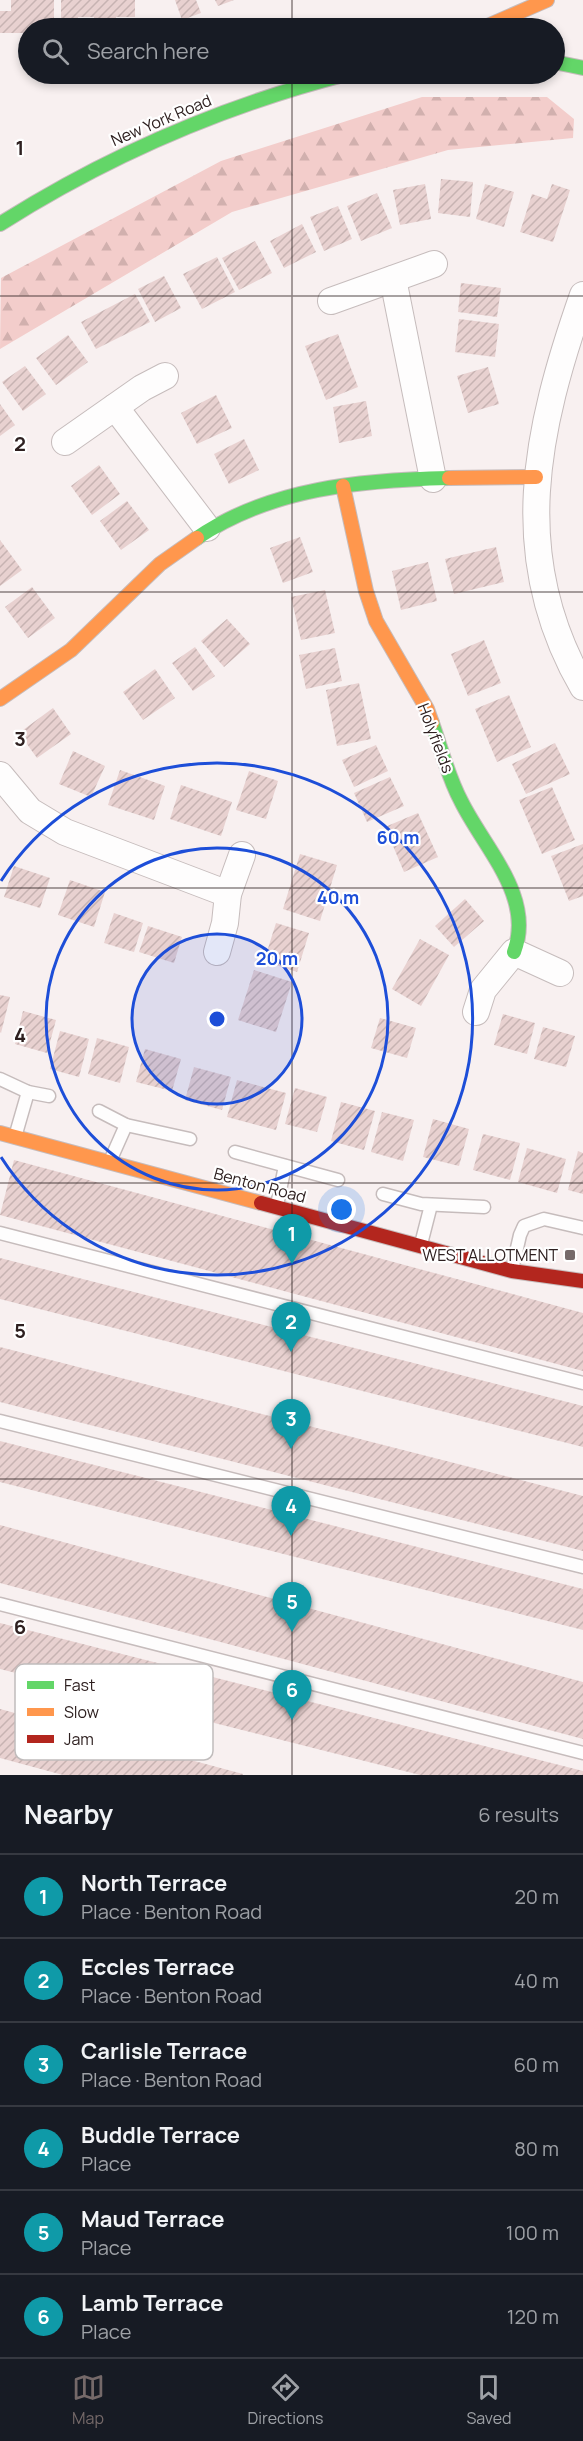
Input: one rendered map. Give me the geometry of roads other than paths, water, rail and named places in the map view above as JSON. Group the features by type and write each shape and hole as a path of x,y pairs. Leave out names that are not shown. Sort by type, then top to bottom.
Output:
{"street":[{"path":"506,18 547,0"},
{"path":"565,64 583,68"},
{"name":"New York Road","path":"0,224 94,167 153,140 226,110 313,84"},
{"path":"331,301 434,264"},
{"path":"393,279 433,479"},
{"path":"583,295 554,388 543,432 536,477 538,552 546,598 561,640 583,687"},
{"path":"65,442 142,388 165,376"},
{"path":"115,407 207,528"},
{"path":"4,689 70,650 172,554 207,528 240,511 271,499 343,486 433,479 536,477"},
{"name":"Holyfields","path":"343,486 366,591 376,621 428,709 460,800 517,903 520,936 514,952 483,990 476,1012"},
{"path":"0,775 30,811 65,832 228,894"},
{"path":"217,952 225,923 228,894 242,855"},
{"path":"514,952 560,973"},
{"name":"Benton Road","path":"0,1133 512,1271 583,1281"}],"lane":[{"path":"0,1079 28,1092 49,1096"},
{"path":"15,1137 28,1092"},
{"path":"99,1111 126,1125 190,1139"},
{"path":"110,1161 126,1125"},
{"path":"235,1152 338,1180"},
{"path":"276,1207 285,1166"},
{"path":"383,1194 431,1205 484,1208"},
{"path":"420,1246 431,1205"},
{"path":"512,1271 524,1226 544,1219 583,1228"},
{"path":"0,1233 583,1383"},
{"path":"0,1421 583,1567"},
{"path":"0,1604 583,1753"}],"place":[{"name":"WEST ALLOTMENT","path":"570,1255"},
{"name":"North Terrace","path":"292,1264"},
{"name":"Eccles Terrace","path":"291,1352"},
{"name":"Carlisle Terrace","path":"291,1449"},
{"name":"Buddle Terrace","path":"291,1536"},
{"name":"Maud Terrace","path":"292,1632"},
{"name":"Lamb Terrace","path":"292,1720"}]}
